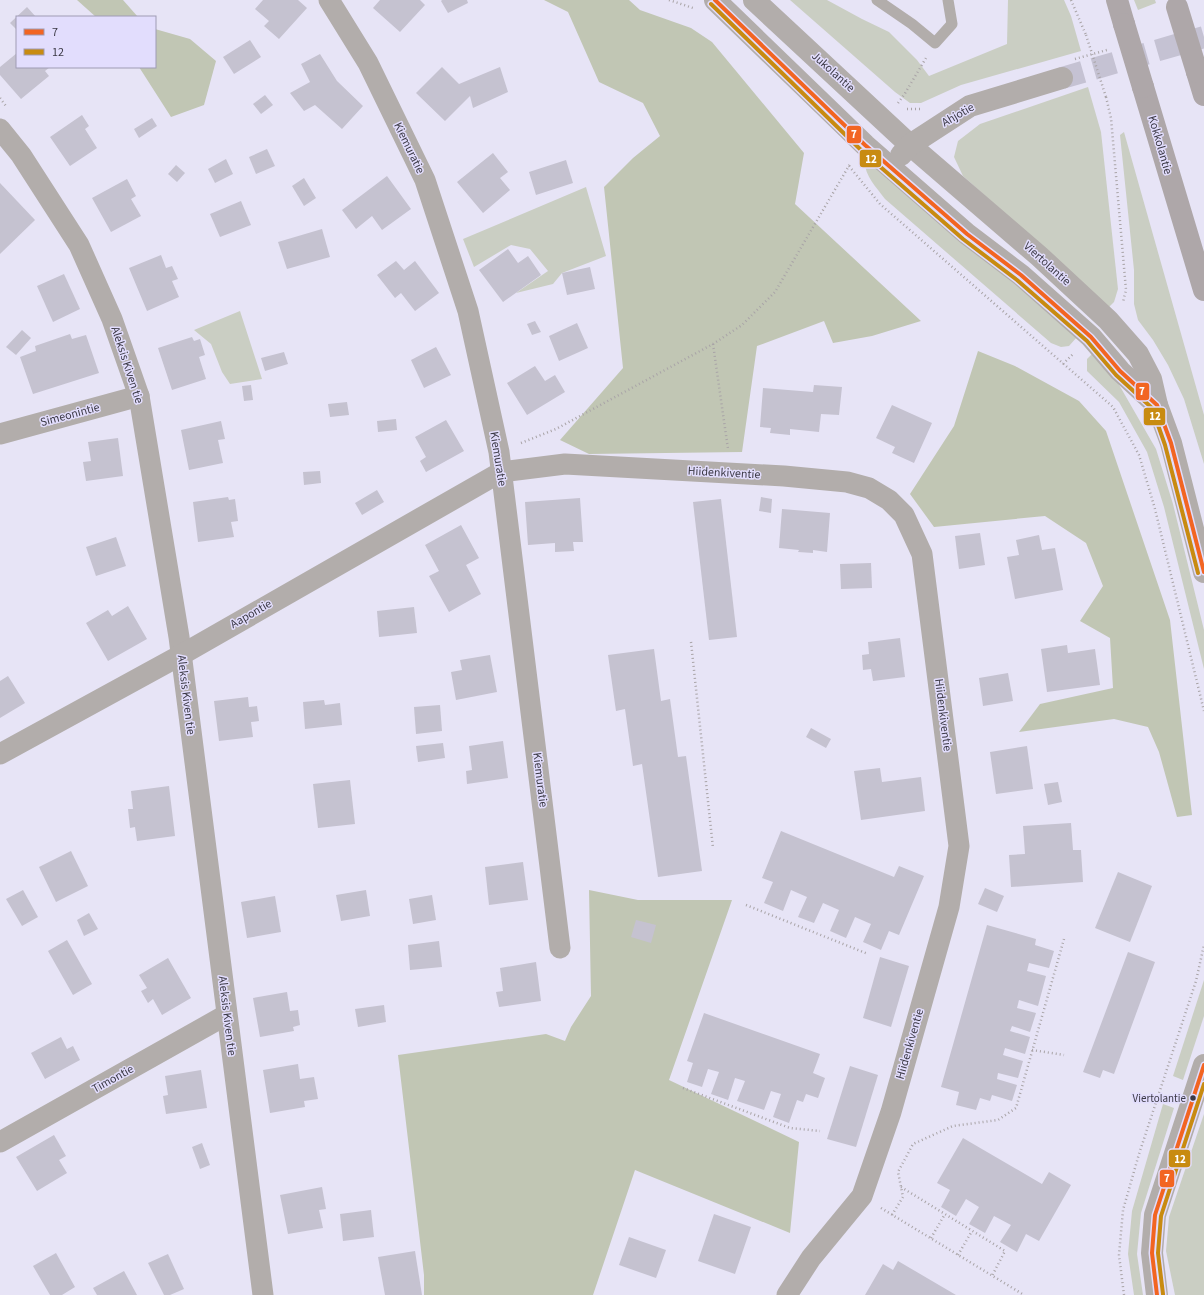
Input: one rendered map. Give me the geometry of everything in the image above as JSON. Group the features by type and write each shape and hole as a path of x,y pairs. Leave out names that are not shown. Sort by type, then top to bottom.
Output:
{"highway":[{"name":"Kokkolantie","path":"1117,0 1204,290"},
{"path":"1176,4 1204,95"}],"street":[{"name":"Kiemuratie","path":"329,0 368,63 425,180 468,310 499,452 560,948"},
{"path":"715,0 890,167"},
{"name":"Jukolantie","path":"754,0 910,145"},
{"name":"Ahjotie","path":"890,167 910,145 970,106 1062,78"},
{"name":"Aleksis Kiven tie","path":"0,130 20,155 79,245 112,319 139,396 181,655 226,1016 263,1295"},
{"name":"Viertolantie","path":"910,145 1039,256 1108,320 1138,354 1151,379 1157,405 1171,443 1204,572"},
{"name":"Viertolantie","path":"890,167 967,234 1022,275 1091,337 1120,371 1157,405"},
{"name":"Simeonintie","path":"0,434 139,396"},
{"name":"Hiidenkiventie","path":"501,472 565,464 847,482 869,488 888,500 904,515 922,554 959,846 949,907 891,1112 862,1196 811,1258 786,1295"},
{"name":"Aapontie","path":"0,754 181,655 501,472"},
{"name":"Timontie","path":"0,1142 226,1016"},
{"path":"1157,1295 1152,1252 1155,1215 1204,1065"}],"lane":[{"path":"877,0 912,24 935,43 952,24 948,0"}],"path":[{"path":"1071,0 1086,35 1106,97 1111,118 1126,290 1122,306 1108,320"},
{"path":"897,104 935,43"},
{"path":"849,165 880,204 1113,407 1138,455 1155,509 1204,711"},
{"path":"1063,364 1091,337"},
{"path":"713,344 732,474"},
{"path":"691,642 713,848"},
{"path":"746,905 868,954"},
{"path":"892,1215 903,1197 898,1172 913,1144 953,1126 998,1120 1016,1108 1064,939"},
{"path":"1124,1295 1119,1255 1123,1210 1139,1154 1196,981 1204,945"},
{"path":"1032,1050 1064,1055"},
{"path":"683,1088 790,1128 820,1131"},
{"path":"901,1187 1005,1251 992,1276"},
{"path":"862,1196 1024,1295"},
{"path":"931,1238 945,1214"},
{"path":"958,1255 972,1231"}],"shaded area":[{"path":"790,0 827,0 889,32 917,60 929,76 1007,44 1008,0 1064,0 1071,16 1081,51 961,85 921,103 910,103 895,92"},
{"path":"1134,0 1155,0 1156,3 1138,10"},
{"path":"1088,87 1101,132 1118,289 1114,302 1109,307 963,176 954,157 958,141 980,124"},
{"path":"1124,132 1204,415 1204,464 1184,399 1168,365 1153,340 1138,320 1134,304 1134,270 1120,135"},
{"path":"865,159 1016,280 1077,337 1069,346 1061,347 1051,343 885,199 868,175"},
{"path":"586,187 606,256 562,273 553,284 516,293 548,271 530,249 511,245 474,267 463,239"},
{"path":"240,311 262,379 230,384 222,372 211,344 194,330"},
{"path":"1094,352 1114,376 1156,449 1173,504 1204,630 1204,669 1164,507 1147,452 1119,402 1087,371 1087,359"},
{"path":"1204,980 1204,1016 1183,1080 1173,1076"},
{"path":"1163,1104 1174,1108 1141,1213 1137,1254 1143,1295 1134,1295 1128,1254 1132,1211"},
{"path":"1204,1114 1204,1295 1175,1295 1166,1251 1169,1217"}],"green space":[{"path":"77,0 123,0 137,16 95,16"},
{"path":"544,0 629,0 640,10 691,28 712,42 804,153 795,204 921,321 872,336 833,343 824,321 757,346 742,452 589,454 560,440 623,368 604,187 633,158 660,136 643,103 599,82 568,12"},
{"path":"156,29 190,39 216,61 204,105 171,117 140,68 156,68"},
{"path":"978,351 1015,366 1079,401 1106,431 1170,620 1192,815 1177,817 1159,752 1148,727 1114,719 1019,732 1040,704 1113,688 1110,638 1080,621 1103,586 1086,543 1045,516 934,527 910,494 954,426"},
{"path":"589,890 638,900 732,900 669,1080 799,1142 790,1233 635,1170 593,1295 424,1295 424,1275 398,1055 546,1034 565,1041 571,1027 591,996"}],"building":[{"path":"263,0 298,0 307,8 279,39 264,26 269,21 255,9"},
{"path":"380,0 420,0 425,5 400,32 373,8"},
{"path":"467,0 468,3 448,13 441,1"},
{"path":"27,7 35,16 17,16"},
{"path":"16,17 16,29 10,23"},
{"path":"250,40 261,57 234,74 223,57"},
{"path":"16,54 16,68 49,68 45,71 49,76 21,99 0,75 0,67"},
{"path":"320,54 337,81 363,106 342,129 315,105 304,111 290,93 310,82 301,64"},
{"path":"442,67 459,84 500,67 508,92 473,108 470,96 445,121 416,93"},
{"path":"265,95 273,105 261,114 253,104"},
{"path":"82,115 89,126 85,129 97,148 70,166 50,137"},
{"path":"152,118 157,126 139,138 134,129"},
{"path":"267,149 275,166 256,174 249,157"},
{"path":"493,153 508,172 500,178 510,190 483,213 457,182"},
{"path":"226,159 233,174 215,183 208,169"},
{"path":"566,160 573,183 536,195 529,172"},
{"path":"176,165 185,173 177,182 168,174"},
{"path":"387,176 411,209 382,230 372,216 356,229 342,210"},
{"path":"304,178 316,198 304,206 292,186"},
{"path":"127,179 136,196 131,199 141,216 111,232 92,198"},
{"path":"0,183 35,220 0,254"},
{"path":"241,201 251,225 220,237 210,214"},
{"path":"322,229 330,257 287,269 278,242"},
{"path":"508,249 518,263 528,256 541,275 503,302 479,270"},
{"path":"161,255 166,268 172,266 178,279 172,281 179,297 147,311 129,268"},
{"path":"396,261 404,270 415,261 439,293 415,311 401,293 395,298 377,275"},
{"path":"590,267 595,289 567,295 562,273"},
{"path":"64,274 80,309 53,322 37,286"},
{"path":"535,321 541,332 532,335 527,324"},
{"path":"577,323 588,348 559,361 549,336"},
{"path":"22,330 31,338 16,355 6,347"},
{"path":"70,334 72,339 86,335 99,373 33,394 20,357 36,351 35,346"},
{"path":"192,337 194,341 200,339 205,355 199,357 206,379 172,390 158,348"},
{"path":"436,347 451,375 424,388 411,360"},
{"path":"284,352 288,364 265,371 261,358"},
{"path":"535,366 545,381 555,375 565,392 527,415 507,383"},
{"path":"251,385 253,400 244,401 242,386"},
{"path":"814,385 842,387 839,415 821,414 819,432 790,429 790,435 770,433 771,428 760,427 763,388 813,392"},
{"path":"347,402 349,415 330,417 328,404"},
{"path":"892,405 932,423 914,463 892,453 895,447 876,438"},
{"path":"396,419 397,430 378,432 377,421"},
{"path":"446,420 464,451 426,472 420,461 426,457 415,437"},
{"path":"221,421 225,439 218,440 223,463 189,470 181,430"},
{"path":"118,438 123,476 86,481 83,462 91,461 88,442"},
{"path":"320,471 321,483 304,485 303,472"},
{"path":"377,490 384,502 362,515 355,503"},
{"path":"228,497 229,500 235,499 238,521 231,522 234,537 198,542 193,502"},
{"path":"761,497 772,499 771,513 759,511"},
{"path":"580,498 583,542 573,542 574,551 555,552 555,543 528,545 525,502"},
{"path":"721,499 737,637 709,640 693,502"},
{"path":"782,509 830,513 827,552 813,550 813,553 798,552 799,550 779,548"},
{"path":"461,525 479,558 466,565 481,594 449,612 429,576 439,571 425,545"},
{"path":"980,533 985,565 959,569 955,536"},
{"path":"1039,535 1042,550 1055,548 1063,590 1015,599 1007,557 1019,555 1016,540"},
{"path":"116,537 126,566 96,576 86,547"},
{"path":"871,563 872,588 841,589 840,564"},
{"path":"128,606 147,639 108,661 86,623 108,610 112,616"},
{"path":"414,607 417,633 379,637 377,611"},
{"path":"900,638 905,677 873,681 871,669 863,670 862,655 869,654 868,642"},
{"path":"1067,645 1068,653 1095,649 1100,685 1047,692 1041,649"},
{"path":"654,649 661,701 670,699 678,757 686,756 702,871 658,877 642,764 633,766 625,709 616,711 608,655"},
{"path":"490,655 497,692 456,700 451,672 462,670 460,660"},
{"path":"1008,673 1013,701 983,706 979,678"},
{"path":"8,676 25,703 0,718 0,681"},
{"path":"248,697 249,707 257,706 259,721 251,722 253,737 219,741 214,701"},
{"path":"324,700 325,705 340,703 342,725 305,729 303,702"},
{"path":"440,705 442,731 416,734 414,707"},
{"path":"811,728 831,739 826,748 806,737"},
{"path":"503,741 508,778 467,784 466,771 472,770 469,746"},
{"path":"443,743 445,758 418,762 416,746"},
{"path":"1027,746 1033,789 996,794 990,752"},
{"path":"880,768 882,782 921,777 925,811 861,820 854,771"},
{"path":"350,780 355,824 318,828 313,784"},
{"path":"1058,782 1062,802 1048,805 1044,784"},
{"path":"169,786 175,836 137,841 135,827 130,828 128,809 133,809 131,791"},
{"path":"1071,823 1073,850 1081,850 1083,882 1011,887 1009,855 1025,854 1023,826"},
{"path":"781,831 894,877 899,866 924,876 899,935 889,931 881,950 863,942 871,924 855,917 846,938 830,931 839,910 823,903 814,923 798,917 807,897 791,890 783,911 764,903 773,882 762,878"},
{"path":"71,851 88,886 56,902 39,867"},
{"path":"523,862 528,900 489,905 485,867"},
{"path":"1118,872 1152,886 1130,942 1095,928"},
{"path":"985,888 1004,896 997,912 978,904"},
{"path":"23,890 38,917 22,926 6,899"},
{"path":"366,890 370,916 341,921 336,895"},
{"path":"432,895 436,920 413,924 409,899"},
{"path":"275,896 281,932 247,938 241,902"},
{"path":"89,913 98,929 84,936 77,920"},
{"path":"636,920 656,925 651,943 631,937"},
{"path":"987,925 1036,939 1035,945 1054,951 1049,968 1029,963 1027,971 1046,976 1038,1006 1019,1000 1017,1008 1036,1013 1030,1032 1012,1026 1010,1031 1030,1037 1025,1054 1005,1048 1003,1055 1023,1061 1018,1078 998,1073 997,1079 1017,1085 1012,1101 992,1095 990,1101 980,1098 976,1110 956,1105 959,1092 941,1087"},
{"path":"67,940 92,984 73,995 48,951"},
{"path":"439,941 442,967 410,970 408,945"},
{"path":"1128,952 1155,962 1114,1074 1103,1070 1100,1078 1083,1072"},
{"path":"880,957 909,966 891,1027 863,1018"},
{"path":"168,958 191,998 162,1015 153,999 148,1003 141,991 147,988 139,975"},
{"path":"536,962 541,1001 499,1007 496,992 503,991 500,968"},
{"path":"287,992 290,1011 298,1010 300,1025 293,1027 294,1031 260,1037 253,998"},
{"path":"384,1005 386,1022 358,1027 355,1009"},
{"path":"704,1013 820,1054 813,1073 825,1078 818,1098 806,1094 803,1102 797,1100 789,1123 773,1117 781,1094 771,1091 764,1110 737,1101 745,1081 735,1078 728,1100 711,1094 719,1072 708,1069 702,1087 687,1082 693,1063 687,1061"},
{"path":"61,1037 67,1049 73,1046 80,1060 45,1079 31,1053"},
{"path":"298,1064 300,1079 314,1077 318,1099 304,1101 305,1107 270,1113 263,1070"},
{"path":"850,1066 878,1075 856,1147 827,1139"},
{"path":"201,1070 207,1108 166,1114 163,1096 168,1095 165,1076"},
{"path":"54,1135 66,1156 59,1160 67,1173 37,1191 16,1157"},
{"path":"963,1138 1042,1184 1049,1172 1071,1185 1039,1241 1026,1234 1017,1252 1000,1242 1011,1225 994,1216 985,1233 969,1224 979,1207 966,1199 956,1216 941,1207 950,1190 937,1183"},
{"path":"202,1143 210,1165 200,1169 192,1147"},
{"path":"322,1187 326,1209 319,1210 323,1228 288,1234 280,1195"},
{"path":"371,1210 374,1237 343,1241 340,1214"},
{"path":"714,1214 751,1227 735,1274 698,1261"},
{"path":"629,1237 666,1250 656,1278 619,1265"},
{"path":"415,1251 422,1295 385,1295 378,1257"},
{"path":"56,1253 75,1287 62,1295 50,1295 33,1266"},
{"path":"168,1254 184,1289 170,1295 164,1295 148,1263"},
{"path":"898,1261 956,1295 865,1295 883,1264 893,1270"},
{"path":"124,1271 137,1295 97,1295 93,1288"}],"tunnel":[{"path":"1062,78 1204,37"}],"transit line":[{"name":"7","path":"715,0 865,145 967,234 1021,275 1091,337 1120,371 1157,405 1171,443 1204,572"},
{"name":"12","path":"711,4 861,150 963,239 1017,280 1087,341 1116,375 1152,408 1165,445 1198,573"},
{"name":"7","path":"1157,1295 1152,1253 1155,1215 1204,1065"},
{"name":"12","path":"1163,1294 1158,1253 1161,1216 1204,1084"}],"place":[{"name":"Viertolantie","path":"1193,1098"}]}
